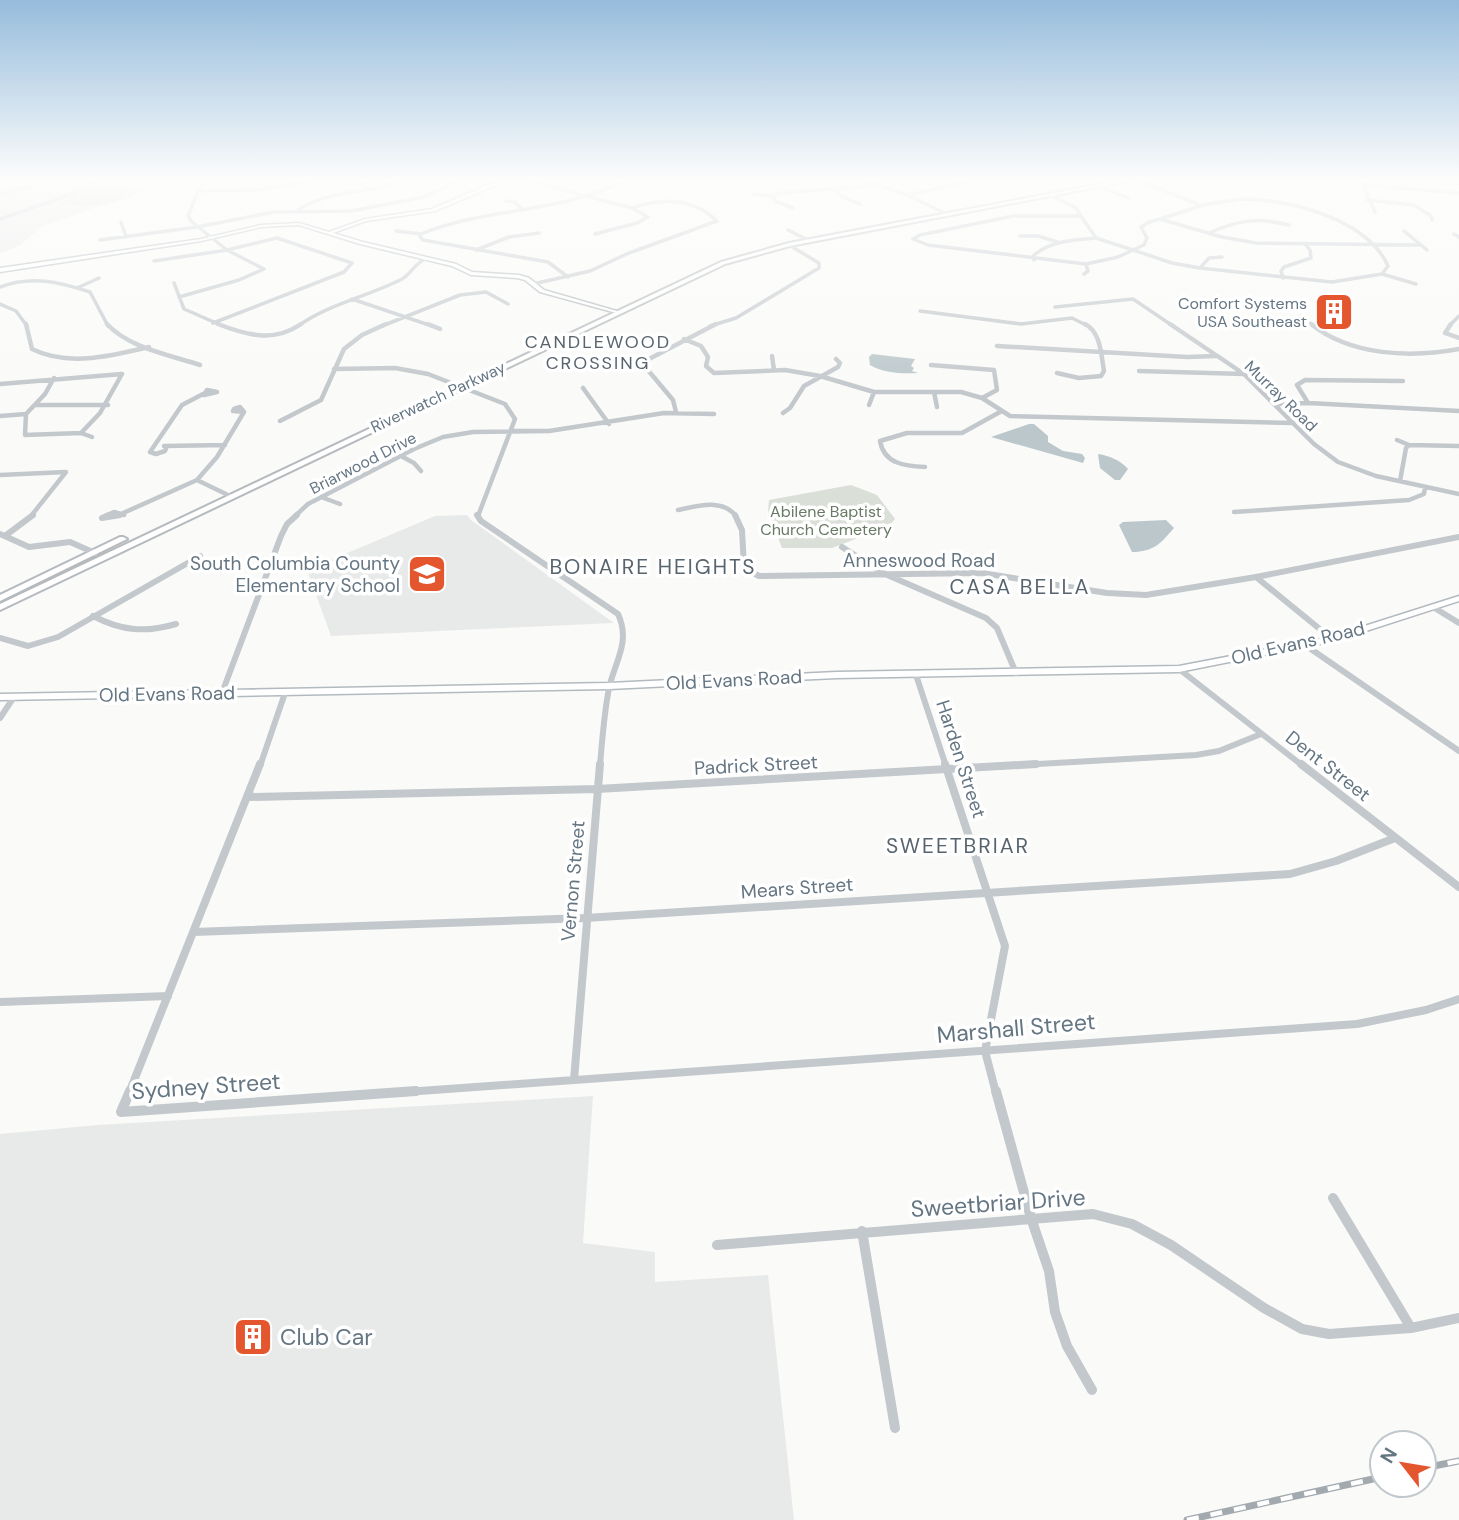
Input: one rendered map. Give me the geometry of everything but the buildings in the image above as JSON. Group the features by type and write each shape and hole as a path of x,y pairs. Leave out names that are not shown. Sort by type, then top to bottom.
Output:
{"main road":[{"name":"Riverwatch Parkway","path":"0,598 716,261 761,250"},
{"name":"Riverwatch Parkway","path":"0,607 711,268 771,250"}],"street":[{"path":"0,270 133,250"},
{"path":"154,261 227,250 264,269 223,286 179,297"},
{"path":"213,323 344,272 353,265 348,260 314,250"},
{"path":"389,250 480,275 517,276 547,293 618,313"},
{"path":"470,250 548,262 568,276"},
{"path":"533,284 590,271 637,250"},
{"path":"676,412 673,400 646,364 649,359 706,327 736,318 819,268 819,264 811,257 797,250"},
{"path":"969,250 1034,260 1086,264 1105,261 1131,251"},
{"path":"1034,260 1036,251 1039,250"},
{"path":"1128,250 1200,268 1283,278 1332,282 1382,274 1416,284"},
{"path":"1283,278 1281,271 1284,267 1311,258 1310,250"},
{"path":"1376,250 1384,256 1388,266 1382,274"},
{"path":"1200,268 1209,258 1222,257"},
{"path":"174,283 189,313 247,335 272,336 284,333 316,313 404,279 415,264 425,259"},
{"path":"1084,274 1088,271 1086,264"},
{"path":"76,288 99,278"},
{"path":"0,286 23,280 43,279 76,288 94,296 104,320 111,329 200,365"},
{"path":"280,421 321,400 344,349 351,342 406,315 474,292 493,294 508,304"},
{"path":"351,299 406,315 440,329"},
{"name":"Murray Road","path":"1055,307 1133,299 1244,374 1314,444 1338,462 1354,469 1459,494"},
{"path":"0,304 21,313 25,318 32,349 48,357 108,356 149,346"},
{"path":"920,311 1021,324 1072,318 1091,327 1098,338 1104,371 1101,376 1068,377 1057,373"},
{"path":"1301,316 1326,335 1353,346 1408,352 1459,349"},
{"path":"1459,316 1452,320 1445,333 1459,338"},
{"path":"684,339 705,351 708,357 706,366 714,373 774,370 820,376 874,392 961,392 982,398 1000,412 1024,417 1293,422"},
{"path":"997,345 1217,356"},
{"path":"772,355 774,370"},
{"path":"783,413 790,408 804,386 838,367 840,363 836,359"},
{"path":"931,365 994,370 997,390 982,398"},
{"path":"334,369 412,370 453,383 505,404 515,419 511,431"},
{"path":"1139,371 1244,374"},
{"path":"0,384 122,374 108,405 95,423 81,433"},
{"path":"0,416 26,414 54,378"},
{"path":"1308,403 1297,384 1305,380 1403,381"},
{"path":"583,388 610,424"},
{"path":"869,405 874,392"},
{"path":"934,392 936,407"},
{"path":"203,394 184,401 177,408 157,446 150,452 156,454 165,451 167,446 225,445"},
{"path":"1276,404 1308,403 1459,411"},
{"path":"35,405 108,405"},
{"path":"124,514 197,480 225,445 244,412"},
{"name":"Briarwood Drive","path":"222,693 281,536 298,513 321,497 443,437 473,432 550,431 676,412 714,414"},
{"path":"925,467 908,466 889,459 880,448 880,441 887,436 900,434 958,434 1000,412"},
{"path":"26,414 25,435 81,433 92,437"},
{"name":"Vernon Street","path":"511,431 477,515 481,521 618,614 625,625 624,651 609,686 597,789 584,918 574,1080"},
{"path":"1397,440 1409,445 1459,446"},
{"path":"1400,481 1406,448 1409,445"},
{"path":"401,456 414,463 421,471"},
{"path":"0,475 65,472 23,526 2,535"},
{"path":"197,480 230,496"},
{"path":"1234,512 1409,500 1424,494 1425,486"},
{"path":"321,497 337,503"},
{"name":"Anneswood Road","path":"678,510 709,503 736,513 743,539 744,568 759,576 982,573 1107,593 1146,595 1256,577 1459,537"},
{"path":"2,535 29,547 70,542 95,553"},
{"path":"842,547 885,574 986,618 997,628 1016,673"},
{"path":"0,638 28,646 58,637 201,556"},
{"path":"1256,577 1332,639"},
{"name":"Old Evans Road","path":"0,697 609,686 837,675 1179,669 1332,639 1459,598"},
{"path":"1433,607 1459,622"},
{"path":"93,616 114,628 134,632 176,624"},
{"path":"1306,645 1459,751"},
{"name":"Dent Street","path":"1179,669 1459,887"},
{"name":"Harden Street","path":"916,675 1004,946 1003,966 985,1051 1031,1218 1049,1272 1055,1312 1067,1346 1092,1390"},
{"name":"Sydney Street","path":"285,693 249,797 121,1112 574,1080"},
{"path":"0,718 14,697"},
{"name":"Padrick Street","path":"249,797 597,789 1196,755 1219,751 1261,734"},
{"name":"Mears Street","path":"194,932 584,918 1290,874 1336,861 1395,838"},
{"path":"0,1002 168,996"},
{"name":"Marshall Street","path":"574,1080 1357,1024 1426,1010 1459,999"},
{"path":"1333,1198 1411,1328"},
{"name":"Sweetbriar Drive","path":"717,1245 1093,1214 1132,1224 1171,1245 1264,1308 1302,1329 1329,1334 1411,1328 1459,1318"},
{"path":"862,1231 895,1429"}],"shaded area":[{"path":"872,354 915,359 911,366 914,368 912,371 918,373 875,368 870,365 869,357"},
{"path":"1034,424 1048,436 1048,442 1063,451 1082,454 1085,458 1083,463 991,437"},
{"path":"1098,454 1122,463 1128,469 1120,480 1115,480 1100,468"},
{"name":"South Columbia County Elementary School","path":"467,515 614,623 331,636 307,570 435,516"},
{"path":"1166,520 1174,528 1156,546 1140,552 1132,552 1119,525 1123,522"},
{"path":"593,1096 583,1243 655,1252 655,1282 768,1275 794,1520 0,1520 0,1134 98,1125"}],"green space":[{"name":"Abilene Baptist Church Cemetery","path":"851,485 877,495 895,519 889,526 832,548 782,548 768,512 769,500"}],"railway":[{"path":"1438,1465 1459,1461"},
{"path":"1187,1520 1368,1480"}],"place":[{"name":"Comfort Systems USA Southeast","path":"1334,312"},
{"name":"South Columbia County Elementary School","path":"427,574"},
{"name":"Club Car","path":"253,1337"}],"district":[{"name":"CANDLEWOOD CROSSING","path":"598,352"},
{"name":"BONAIRE HEIGHTS","path":"653,567"},
{"name":"CASA BELLA","path":"1020,587"},
{"name":"SWEETBRIAR","path":"958,846"}]}
